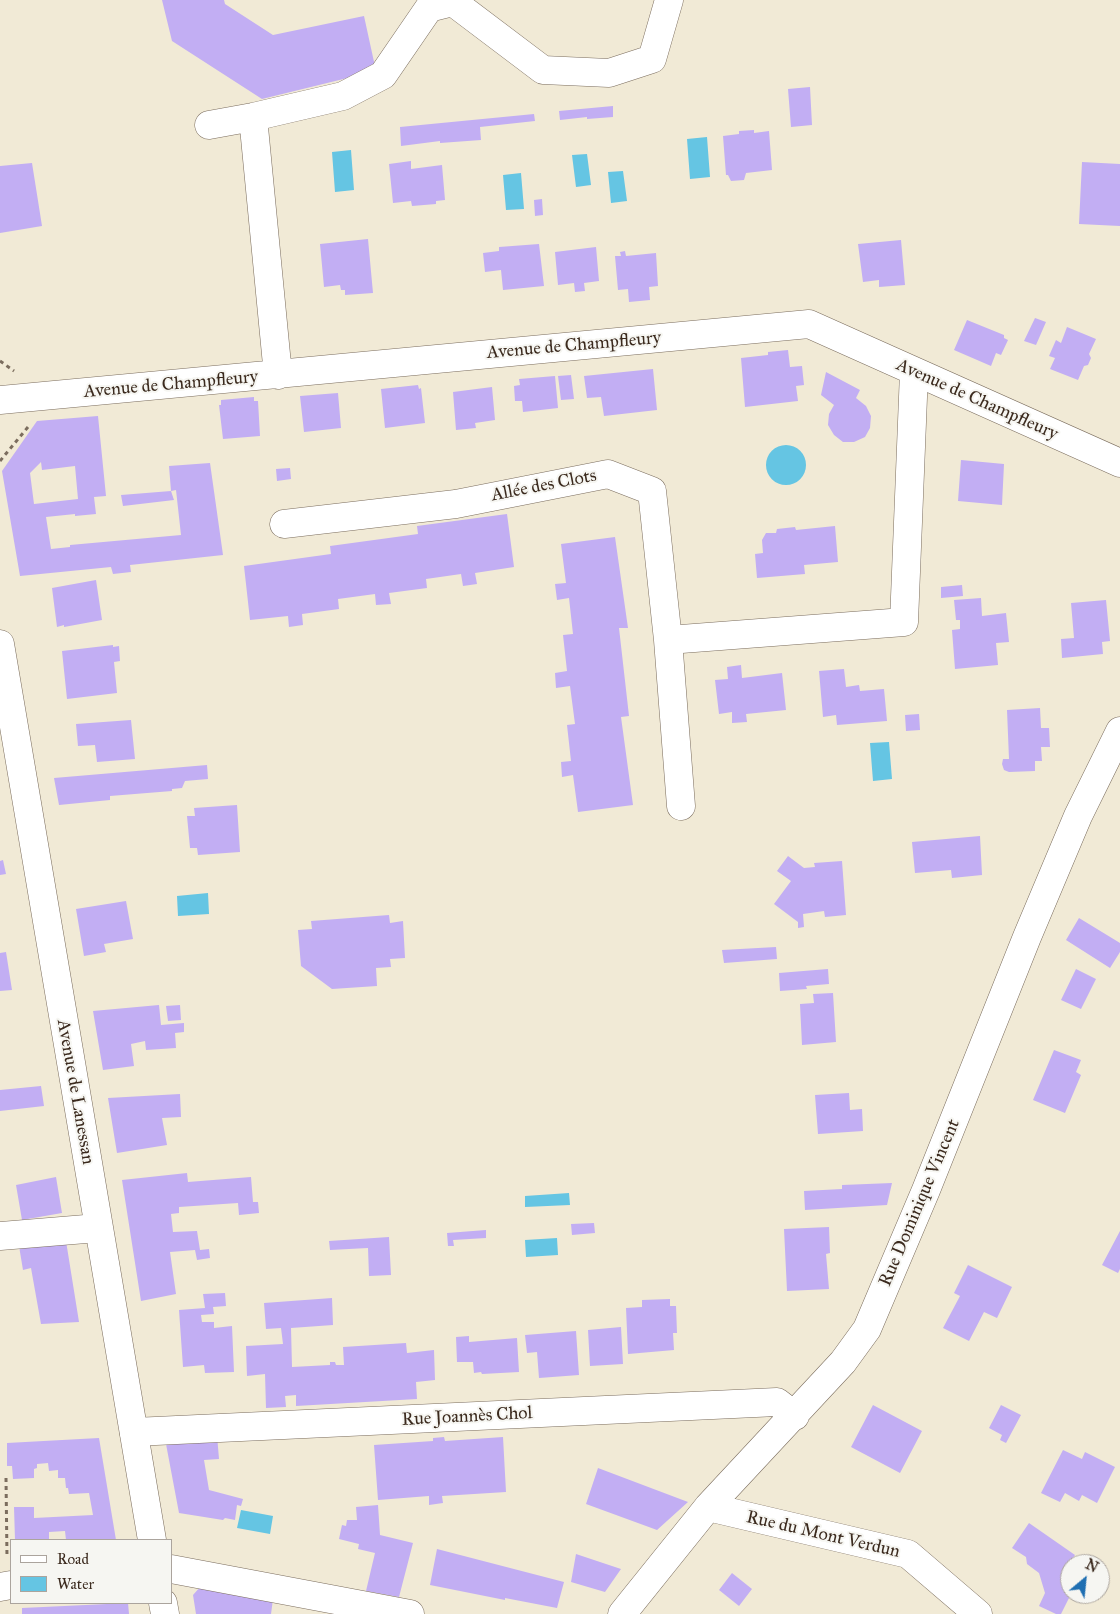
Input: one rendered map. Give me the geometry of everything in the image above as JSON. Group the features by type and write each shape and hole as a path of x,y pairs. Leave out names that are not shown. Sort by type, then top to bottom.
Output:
{"street":[{"path":"209,125 344,96 383,75 429,8 453,2 542,70 609,73 652,59 669,0"},
{"path":"253,116 278,375"},
{"name":"Avenue de Champfleury","path":"0,400 809,324 1120,463"},
{"path":"668,640 904,622 914,372"},
{"name":"Allée des Clots","path":"284,524 456,504 608,474 652,491 668,640 681,806"},
{"name":"Avenue de Lanessan","path":"0,644 152,1539"},
{"name":"Rue Dominique Vincent","path":"622,1614 708,1508 843,1362 867,1329 926,1190 1067,842 1120,731"},
{"path":"0,1236 98,1228"},
{"name":"Rue Joannès Chol","path":"134,1432 777,1402 795,1416"},
{"name":"Rue du Mont Verdun","path":"708,1508 908,1554 978,1614"},
{"path":"172,1570 410,1614"}],"path":[{"path":"6,1478 6,1586"}],"water":[{"path":"707,137 710,177 690,179 687,139"},
{"path":"351,150 354,190 335,192 332,152"},
{"path":"587,154 591,185 576,187 572,155"},
{"path":"623,171 627,201 611,203 608,172"},
{"path":"521,173 524,209 506,210 503,175"},
{"path":"786,445 800,451 806,465 800,479 786,485 772,479 766,465 772,451"},
{"path":"889,742 892,779 873,781 870,743"},
{"path":"208,893 209,914 178,916 177,896"},
{"path":"569,1193 570,1205 525,1207 525,1196"},
{"path":"557,1238 558,1255 526,1257 525,1240"},
{"path":"241,1510 273,1516 270,1534 237,1528"}],"building":[{"path":"162,0 224,0 225,4 273,35 364,16 376,71 262,99 172,41"},
{"path":"810,87 812,125 791,127 788,89"},
{"path":"613,106 613,117 560,120 559,111"},
{"path":"534,114 535,121 480,127 481,140 440,143 440,141 401,146 400,127"},
{"path":"754,130 754,133 769,131 772,170 746,173 744,180 731,181 728,175 726,175 723,136 739,134 739,131"},
{"path":"411,161 411,169 442,165 445,200 436,201 436,204 412,206 411,201 393,203 389,164"},
{"path":"1082,162 1120,164 1120,226 1079,224"},
{"path":"32,163 42,226 0,233 0,166"},
{"path":"542,199 543,215 535,216 534,200"},
{"path":"368,239 373,293 345,295 345,290 341,290 340,285 324,287 320,244"},
{"path":"901,240 905,285 879,287 879,280 863,282 858,244"},
{"path":"539,244 544,286 503,290 501,270 485,272 483,253 499,251 499,247"},
{"path":"596,247 599,281 584,283 585,291 575,292 574,283 558,285 555,252"},
{"path":"625,251 626,256 656,253 658,286 649,287 650,300 629,302 628,289 618,290 615,256 621,256 620,252"},
{"path":"1035,318 1046,322 1036,345 1024,341"},
{"path":"967,320 1004,335 1004,338 1008,340 1001,355 996,353 991,366 954,350"},
{"path":"1067,327 1096,339 1089,354 1091,358 1088,365 1084,366 1078,380 1050,369 1055,358 1049,356 1056,340 1061,343"},
{"path":"788,350 790,367 802,366 804,385 796,386 798,401 745,407 741,358 768,355 768,352"},
{"path":"653,369 657,410 604,416 601,397 587,398 584,376"},
{"path":"826,372 860,390 856,398 866,406 871,416 870,428 865,437 854,442 843,442 834,435 828,425 829,414 834,405 821,395"},
{"path":"571,375 574,399 561,400 558,376"},
{"path":"555,376 558,408 523,412 522,401 515,401 514,386 520,385 519,379"},
{"path":"418,385 419,389 421,388 425,423 385,428 381,389"},
{"path":"492,387 495,420 475,423 476,428 456,430 453,392"},
{"path":"338,393 341,428 304,432 300,396"},
{"path":"254,397 254,401 258,401 260,436 223,439 219,405 221,405 221,400"},
{"path":"98,416 106,496 94,497 96,514 46,517 51,549 70,547 70,545 181,535 176,490 171,491 169,466 210,463 223,555 130,565 131,572 113,574 111,567 20,576 2,471 37,421","holes":["41,462 42,470 75,466 78,499 34,504 30,473"]},
{"path":"961,460 1004,464 1002,505 958,501"},
{"path":"290,468 291,479 277,481 276,469"},
{"path":"171,491 174,500 123,506 121,495"},
{"path":"507,514 514,567 475,573 477,584 463,586 461,574 426,579 427,588 389,593 391,604 376,605 375,594 338,599 339,609 302,614 303,625 289,627 288,616 250,620 244,566 331,554 330,546 418,534 417,526"},
{"path":"835,526 838,562 804,565 805,574 757,578 755,554 763,553 762,540 766,533 776,533 777,529 795,527 796,530"},
{"path":"615,537 628,628 619,628 629,716 621,717 633,805 578,812 573,775 562,777 561,762 571,761 567,725 575,724 570,686 556,688 555,673 567,671 563,635 573,634 569,598 557,600 555,584 566,583 561,544"},
{"path":"96,580 102,620 57,627 52,588"},
{"path":"962,585 963,596 941,598 941,587"},
{"path":"981,598 982,616 1006,613 1009,642 996,643 998,665 955,669 952,630 960,629 960,620 956,620 954,600"},
{"path":"1106,600 1110,641 1102,642 1103,654 1062,658 1061,639 1074,638 1071,603"},
{"path":"113,645 113,647 119,646 120,661 114,662 117,693 67,699 62,651"},
{"path":"741,665 742,678 782,673 786,710 746,714 747,722 732,723 732,712 719,714 715,680 728,679 727,667"},
{"path":"844,669 846,687 859,685 860,691 884,689 887,721 837,725 836,715 823,717 819,671"},
{"path":"1040,708 1041,728 1049,728 1050,747 1041,747 1042,761 1035,761 1035,771 1009,772 1004,770 1003,759 1009,759 1007,710"},
{"path":"919,714 920,730 906,731 905,715"},
{"path":"131,720 135,759 97,762 95,745 78,746 76,724"},
{"path":"207,765 208,779 185,781 182,788 172,789 172,791 110,796 110,800 59,805 54,778"},
{"path":"237,805 240,852 198,855 197,848 190,848 187,816 195,816 194,808"},
{"path":"980,836 982,875 952,878 951,870 915,873 912,842"},
{"path":"788,856 804,868 815,867 814,863 842,861 846,915 825,917 824,911 803,914 804,927 798,928 798,922 774,904 791,881 777,871"},
{"path":"3,860 6,874 0,875 0,861"},
{"path":"126,901 133,939 104,944 106,952 84,956 76,909"},
{"path":"389,915 390,923 403,921 405,958 390,959 391,967 376,968 377,986 332,989 301,966 298,930 312,929 311,921"},
{"path":"1079,918 1120,943 1120,952 1110,968 1066,940"},
{"path":"776,947 777,959 724,963 722,950"},
{"path":"6,952 12,990 0,991 0,953"},
{"path":"828,969 829,984 806,986 807,989 780,991 779,973"},
{"path":"1076,969 1096,979 1081,1009 1061,1000"},
{"path":"833,993 836,1042 802,1045 800,1004 814,1003 813,994"},
{"path":"159,1005 161,1025 184,1023 184,1032 175,1033 176,1048 146,1050 145,1041 131,1044 134,1066 103,1070 93,1011"},
{"path":"180,1005 181,1020 168,1021 166,1006"},
{"path":"1054,1050 1081,1060 1076,1072 1081,1075 1065,1113 1033,1100"},
{"path":"41,1086 44,1106 0,1111 0,1090"},
{"path":"849,1093 850,1110 862,1109 863,1131 818,1134 815,1095"},
{"path":"180,1094 181,1117 162,1118 167,1145 117,1153 108,1098"},
{"path":"187,1173 188,1182 251,1177 253,1202 258,1202 259,1213 239,1215 238,1203 179,1207 179,1213 171,1214 173,1232 197,1231 200,1250 209,1249 210,1258 197,1260 195,1250 170,1252 176,1294 141,1301 122,1180"},
{"path":"56,1177 62,1213 22,1220 16,1185"},
{"path":"892,1183 887,1205 805,1210 804,1191 842,1189 842,1185"},
{"path":"594,1223 595,1233 572,1235 571,1224"},
{"path":"829,1227 830,1253 826,1254 829,1289 787,1291 784,1229"},
{"path":"486,1230 486,1238 453,1240 454,1246 448,1246 447,1233"},
{"path":"1120,1231 1120,1269 1118,1273 1102,1265"},
{"path":"389,1237 391,1275 369,1276 368,1248 330,1250 329,1241"},
{"path":"66,1241 79,1322 41,1324 31,1268 23,1270 19,1246"},
{"path":"968,1265 1012,1287 997,1318 984,1312 969,1341 943,1328 960,1296 954,1293"},
{"path":"225,1293 226,1306 213,1307 214,1314 201,1315 202,1322 214,1322 214,1328 232,1326 234,1372 205,1373 204,1365 183,1367 179,1310 205,1308 203,1294"},
{"path":"332,1298 333,1325 291,1328 292,1367 330,1365 330,1362 335,1362 336,1365 344,1365 343,1347 406,1343 407,1353 434,1350 435,1380 416,1382 417,1399 296,1406 296,1395 285,1396 286,1407 266,1408 265,1374 247,1376 246,1346 283,1344 281,1328 266,1329 264,1303"},
{"path":"670,1299 670,1306 676,1306 677,1333 673,1333 674,1350 628,1354 626,1308 642,1307 642,1300"},
{"path":"621,1327 623,1364 590,1366 588,1330"},
{"path":"576,1331 579,1375 539,1378 537,1352 527,1353 525,1335"},
{"path":"469,1336 469,1342 517,1338 519,1372 474,1373 473,1362 457,1362 456,1337"},
{"path":"873,1405 922,1431 900,1473 851,1447"},
{"path":"1001,1405 1021,1415 1006,1443 1000,1440 1002,1435 989,1428"},
{"path":"217,1435 219,1459 204,1460 209,1490 243,1499 241,1506 237,1505 235,1520 179,1513 166,1444"},
{"path":"444,1437 445,1441 503,1437 506,1492 442,1496 443,1503 429,1505 429,1496 378,1500 374,1445 433,1441 433,1438"},
{"path":"99,1438 116,1539 66,1539 65,1531 49,1532 49,1539 15,1539 14,1507 34,1507 34,1518 93,1515 89,1493 69,1494 65,1478 58,1478 58,1470 49,1471 48,1463 37,1464 37,1468 34,1469 34,1478 13,1479 12,1466 7,1466 7,1443"},
{"path":"1063,1450 1082,1459 1085,1452 1115,1467 1097,1503 1082,1495 1079,1501 1065,1493 1060,1502 1041,1493"},
{"path":"598,1468 688,1502 657,1530 586,1504"},
{"path":"378,1505 380,1535 413,1543 399,1597 366,1591 375,1553 358,1549 359,1544 339,1539 342,1525 346,1526 347,1520 357,1520 356,1507"},
{"path":"1029,1523 1074,1554 1060,1554 1060,1604 1066,1604 1061,1614 1056,1614 1039,1606 1045,1593 1039,1573 1027,1564 1026,1557 1012,1548"},
{"path":"437,1549 564,1582 557,1608 430,1585"},
{"path":"576,1554 621,1569 605,1592 571,1582"},
{"path":"732,1573 752,1589 739,1606 719,1590"},
{"path":"201,1586 273,1599 271,1614 196,1614 193,1595"},
{"path":"128,1604 129,1614 22,1614 22,1608"}]}
